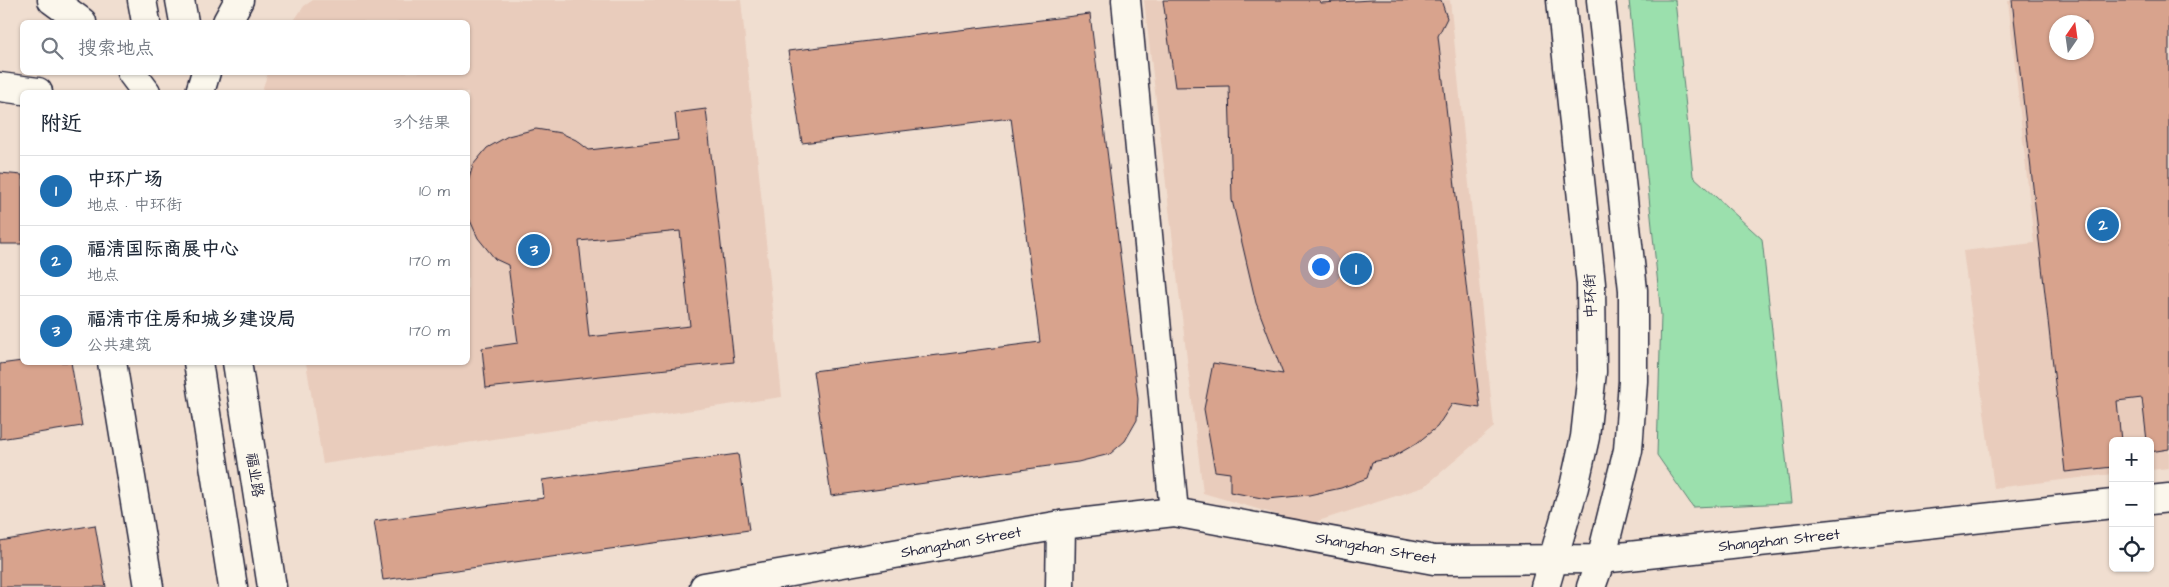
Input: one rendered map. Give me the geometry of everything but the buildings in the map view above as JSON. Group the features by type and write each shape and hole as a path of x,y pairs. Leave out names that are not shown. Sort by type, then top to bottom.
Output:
{"street":[{"path":"52,0 79,20"},
{"path":"142,0 146,20"},
{"path":"180,0 184,20"},
{"path":"228,20 240,0"},
{"path":"1126,0 1174,512"},
{"name":"中环街","path":"1545,587 1574,487 1585,436 1592,372 1591,284 1561,0"},
{"path":"1591,587 1601,558 1628,450 1633,381 1634,299 1601,0"},
{"path":"133,75 144,90"},
{"path":"153,75 156,90"},
{"path":"193,75 196,90"},
{"path":"201,90 205,75"},
{"path":"0,87 23,90"},
{"path":"112,365 149,587"},
{"path":"198,365 233,587"},
{"name":"福业路","path":"237,365 272,587"},
{"path":"2154,500 2169,498"},
{"name":"Shangzhan Street","path":"704,587 1061,525 1174,512 1434,560 1553,560 1601,558 2109,504"},
{"path":"1060,587 1061,525"}],"shaded area":[{"path":"313,0 741,0 782,397 323,464 306,365 470,365 470,90 262,90 267,75 470,75 470,20 294,20 304,6"},
{"path":"1144,0 1450,0 1494,427 1424,487 1309,524 1203,493"},
{"path":"2008,0 2169,0 2169,468 2154,470 2154,437 2109,437 2109,474 1994,488 1963,251 2034,243"}],"green space":[{"path":"1629,0 1675,0 1693,176 1762,239 1791,503 1693,507 1657,455 1661,315"}],"place":[{"name":"福清国际商展中心","path":"2103,225"},
{"name":"福清市住房和城乡建设局","path":"534,250"},
{"name":"中环广场","path":"1356,269"}]}
